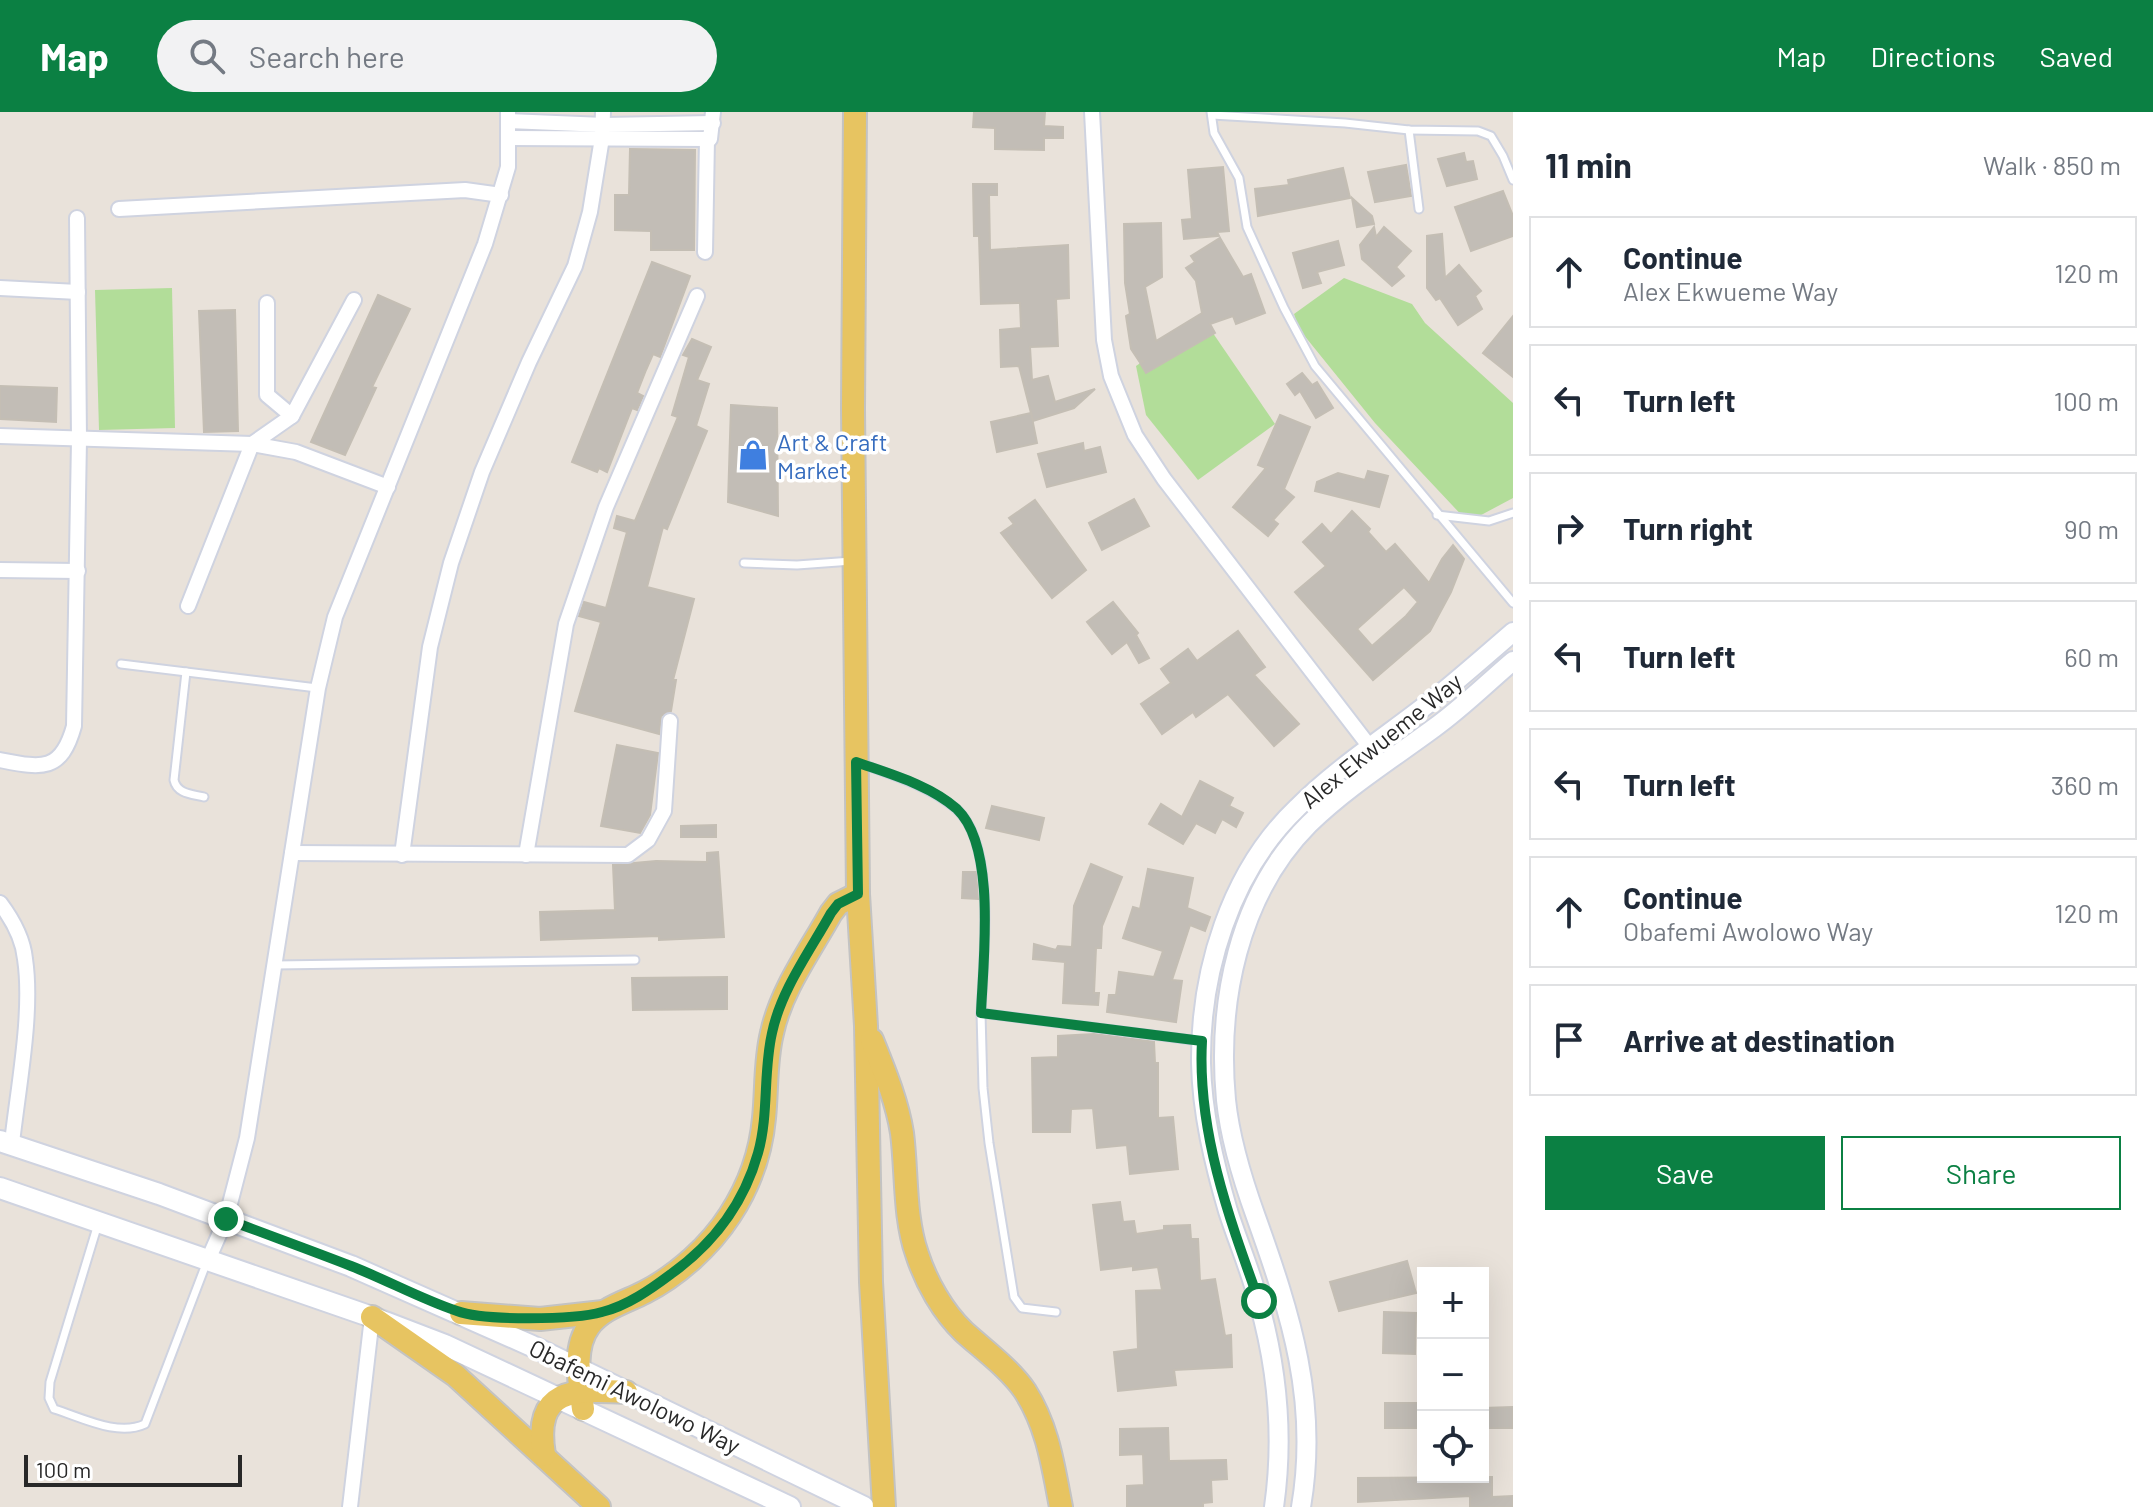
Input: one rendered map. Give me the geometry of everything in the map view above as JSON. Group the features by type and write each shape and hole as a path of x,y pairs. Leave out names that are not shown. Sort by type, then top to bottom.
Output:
{"main road":[{"path":"855,112 854,561 858,894 866,1026 871,1282 884,1507"},
{"path":"461,1313 540,1319 603,1312 649,1290 708,1244 731,1214 758,1154 772,1033 782,1000 831,913 838,904 858,894"},
{"path":"866,1026 887,1079 901,1129 916,1253 942,1305 961,1329 1024,1389 1040,1418 1050,1449 1061,1507"},
{"name":"Obafemi Awolowo Way","path":"6,1142 226,1219 351,1266 461,1313 581,1390 790,1507"},
{"name":"Obafemi Awolowo Way","path":"0,1188 372,1317 445,1345 558,1398"},
{"path":"581,1390 581,1344 588,1327 603,1312"},
{"path":"372,1317 435,1359 599,1507"},
{"path":"544,1455 541,1435 543,1417 558,1398 581,1390 626,1392"},
{"name":"Obafemi Awolowo Way","path":"626,1392 864,1507"}],"street":[{"path":"1092,112 1104,340 1120,403 1135,435 1164,479 1383,764"},
{"path":"208,1260 226,1219 247,1138 318,688 335,617 485,244 508,167 508,116 603,125 707,139 712,134 713,118 603,125 509,138"},
{"path":"402,855 430,647 451,563 482,472 529,362 575,266 590,212 603,125"},
{"path":"705,252 707,139"},
{"path":"119,209 465,190 501,195"},
{"path":"0,760 32,766 48,765 61,757 74,726 79,440 77,218"},
{"path":"0,288 78,292"},
{"path":"526,855 566,624 606,507 697,296"},
{"path":"188,606 252,444 292,416 354,300"},
{"path":"267,303 267,395 292,416"},
{"path":"0,436 252,444 296,452 388,487"},
{"path":"0,570 78,571"},
{"name":"Alex Ekwueme Way","path":"1274,1507 1280,1444 1276,1381 1259,1301 1235,1233 1210,1142 1201,1063 1215,953 1224,923 1254,861 1295,810 1444,692 1513,632"},
{"name":"Alex Ekwueme Way","path":"1301,1507 1308,1454 1305,1386 1299,1352 1253,1208 1226,1102 1227,1002 1242,933 1272,873 1307,826 1383,764 1437,726 1513,661"},
{"path":"292,853 628,855 648,840 664,811 670,721"},
{"path":"0,903 13,920 25,956 28,994 6,1142"},
{"path":"350,1507 372,1317"}],"lane":[{"path":"1345,123 1347,112"},
{"path":"1513,180 1491,136 1478,131 1409,130 1211,114 1214,133 1239,178 1247,227 1315,366 1513,603"},
{"path":"1409,130 1419,209"},
{"path":"1437,515 1489,521 1513,513"},
{"path":"744,563 797,565 854,561"},
{"path":"121,664 318,688"},
{"path":"186,672 174,780 181,792 204,797"},
{"path":"856,762 912,782 955,807 976,838 986,907 981,1013 983,1088 1014,1297 1022,1308 1056,1312"},
{"path":"275,965 635,960"},
{"path":"981,1013 1202,1041"},
{"path":"99,1222 50,1382 49,1398 54,1409 119,1429 134,1429 145,1424 208,1260"}],"green space":[{"path":"1344,278 1412,304 1425,323 1513,403 1513,498 1468,522 1375,423 1299,329 1294,314"},
{"path":"172,288 175,428 99,430 95,290"},
{"path":"1204,320 1275,424 1198,480 1146,415 1136,366"}],"building":[{"path":"974,112 1045,112 1044,126 1063,127 1063,138 1044,138 1044,150 995,149 995,128 973,127"},
{"path":"630,149 695,150 694,250 651,250 651,231 615,230 615,195 629,195"},
{"path":"1464,153 1466,162 1473,161 1477,179 1447,186 1438,159"},
{"path":"1406,165 1411,196 1375,202 1368,172"},
{"path":"1223,167 1229,231 1217,232 1219,236 1184,239 1182,220 1192,219 1188,170"},
{"path":"1343,168 1350,198 1258,216 1255,189 1289,185 1288,180"},
{"path":"973,184 997,184 997,195 989,195 990,250 1068,245 1069,298 1056,299 1058,346 1030,347 1032,380 1048,376 1055,402 1095,389 1074,408 1033,421 1019,366 1001,367 1000,330 1021,328 1020,303 981,304 979,236 974,236"},
{"path":"1503,191 1513,216 1513,236 1471,251 1455,207"},
{"path":"1352,198 1372,216 1374,224 1357,227"},
{"path":"1161,223 1162,277 1145,287 1156,341 1202,313 1196,281 1186,268 1195,262 1191,256 1220,238 1243,277 1251,274 1265,313 1236,324 1233,316 1210,324 1215,333 1146,373 1140,363 1144,361 1139,361 1131,349 1126,316 1130,314 1125,283 1124,224"},
{"path":"1374,227 1376,237 1384,227 1411,251 1396,267 1404,276 1392,286 1362,259 1360,245"},
{"path":"1442,234 1445,278 1459,265 1481,291 1475,296 1482,309 1458,325 1440,298 1436,300 1427,288 1427,236"},
{"path":"1338,241 1344,265 1317,272 1321,283 1303,288 1293,253"},
{"path":"652,262 690,276 660,357 653,354 646,370 637,393 643,396 637,410 632,408 607,472 599,468 597,472 572,462"},
{"path":"378,295 410,309 372,387 376,388 345,455 311,442"},
{"path":"235,310 238,431 204,432 199,311"},
{"path":"1513,316 1513,377 1483,353"},
{"path":"692,339 711,347 697,380 709,384 696,426 707,431 667,529 663,527 647,587 694,599 673,680 676,680 671,711 661,716 659,734 575,711 601,622 579,616 584,602 606,608 627,532 614,528 617,516 635,521 678,417 672,415 689,357 683,355"},
{"path":"1302,373 1312,385 1317,382 1333,408 1316,418 1300,391 1295,395 1287,384"},
{"path":"0,386 57,388 56,422 0,419"},
{"name":"Art & Craft Market","path":"731,405 777,408 778,516 728,502"},
{"path":"1031,413 1037,443 997,452 991,422"},
{"path":"1280,415 1310,427 1284,489 1294,497 1273,520 1278,524 1268,536 1233,507 1266,468 1258,465"},
{"path":"1083,443 1084,451 1100,447 1106,472 1047,487 1038,454"},
{"path":"1368,471 1388,476 1379,507 1315,491 1317,482 1338,473 1365,480"},
{"path":"1134,499 1149,526 1102,550 1089,523"},
{"path":"1035,500 1086,570 1052,598 1001,533 1014,524 1009,518"},
{"path":"1352,511 1386,552 1395,544 1429,583 1453,545 1464,559 1430,631 1373,680 1295,592 1326,566 1303,542 1322,524 1331,534","holes":["1404,587 1418,602 1372,646 1357,629"]},
{"path":"1113,602 1138,633 1136,635 1149,658 1139,663 1127,642 1112,654 1087,622"},
{"path":"1238,631 1265,667 1254,675 1299,724 1274,746 1228,694 1196,717 1193,712 1162,734 1141,704 1171,683 1161,669 1188,649 1197,661"},
{"path":"617,745 658,753 650,815 640,833 601,826"},
{"path":"1200,781 1233,798 1229,806 1243,813 1236,827 1222,819 1215,833 1196,823 1183,844 1149,824 1161,804 1182,817"},
{"path":"992,806 1044,818 1039,840 986,828"},
{"path":"716,825 716,837 681,837 681,826"},
{"path":"718,852 724,937 541,940 540,912 615,910 613,865 656,861 707,862 707,853"},
{"path":"1091,864 1122,877 1102,926 1101,948 1096,948 1094,993 1099,993 1098,1005 1063,1003 1065,962 1033,959 1034,944 1056,950 1058,946 1072,947 1074,906"},
{"path":"1148,869 1193,878 1187,908 1210,917 1205,931 1190,925 1172,980 1182,981 1176,1022 1107,1012 1109,995 1116,995 1119,972 1154,977 1163,951 1123,938 1133,907 1140,909"},
{"path":"963,872 976,872 978,899 962,898"},
{"path":"727,977 727,1009 633,1010 632,978"},
{"path":"1094,1034 1154,1042 1155,1063 1158,1063 1158,1118 1173,1117 1178,1169 1130,1174 1127,1145 1097,1148 1093,1108 1071,1109 1070,1132 1033,1132 1032,1058 1058,1057 1058,1036"},
{"path":"1120,1202 1123,1222 1134,1221 1136,1234 1164,1230 1164,1226 1190,1225 1191,1239 1198,1239 1200,1281 1215,1279 1225,1336 1231,1335 1232,1367 1174,1370 1176,1385 1118,1391 1114,1352 1138,1349 1136,1291 1162,1290 1158,1267 1101,1270 1093,1205"},
{"path":"1407,1261 1416,1293 1339,1311 1330,1282"},
{"path":"1384,1312 1416,1313 1415,1354 1383,1353"},
{"path":"1385,1403 1417,1403 1417,1428 1385,1428"},
{"path":"1513,1407 1513,1428 1489,1428 1489,1408"},
{"path":"1168,1428 1169,1461 1226,1460 1227,1479 1211,1480 1212,1502 1203,1503 1203,1507 1127,1507 1127,1486 1144,1485 1143,1454 1120,1455 1120,1429"},
{"path":"1489,1477 1492,1477 1492,1497 1513,1496 1513,1507 1470,1507 1470,1496 1358,1502 1358,1478 1417,1478 1417,1483 1489,1483"}],"place":[{"name":"Art & Craft Market","path":"753,455"}],"route":[{"path":"226,1219 351,1266 461,1313 540,1319 603,1312 649,1290 683,1266 708,1244 731,1214 747,1184 758,1154 772,1033 782,1000 831,913 847,897 858,894 856,762 912,782 955,807 976,838 986,907 981,1013 1202,1041 1201,1063 1210,1142 1235,1233 1259,1301"}]}
